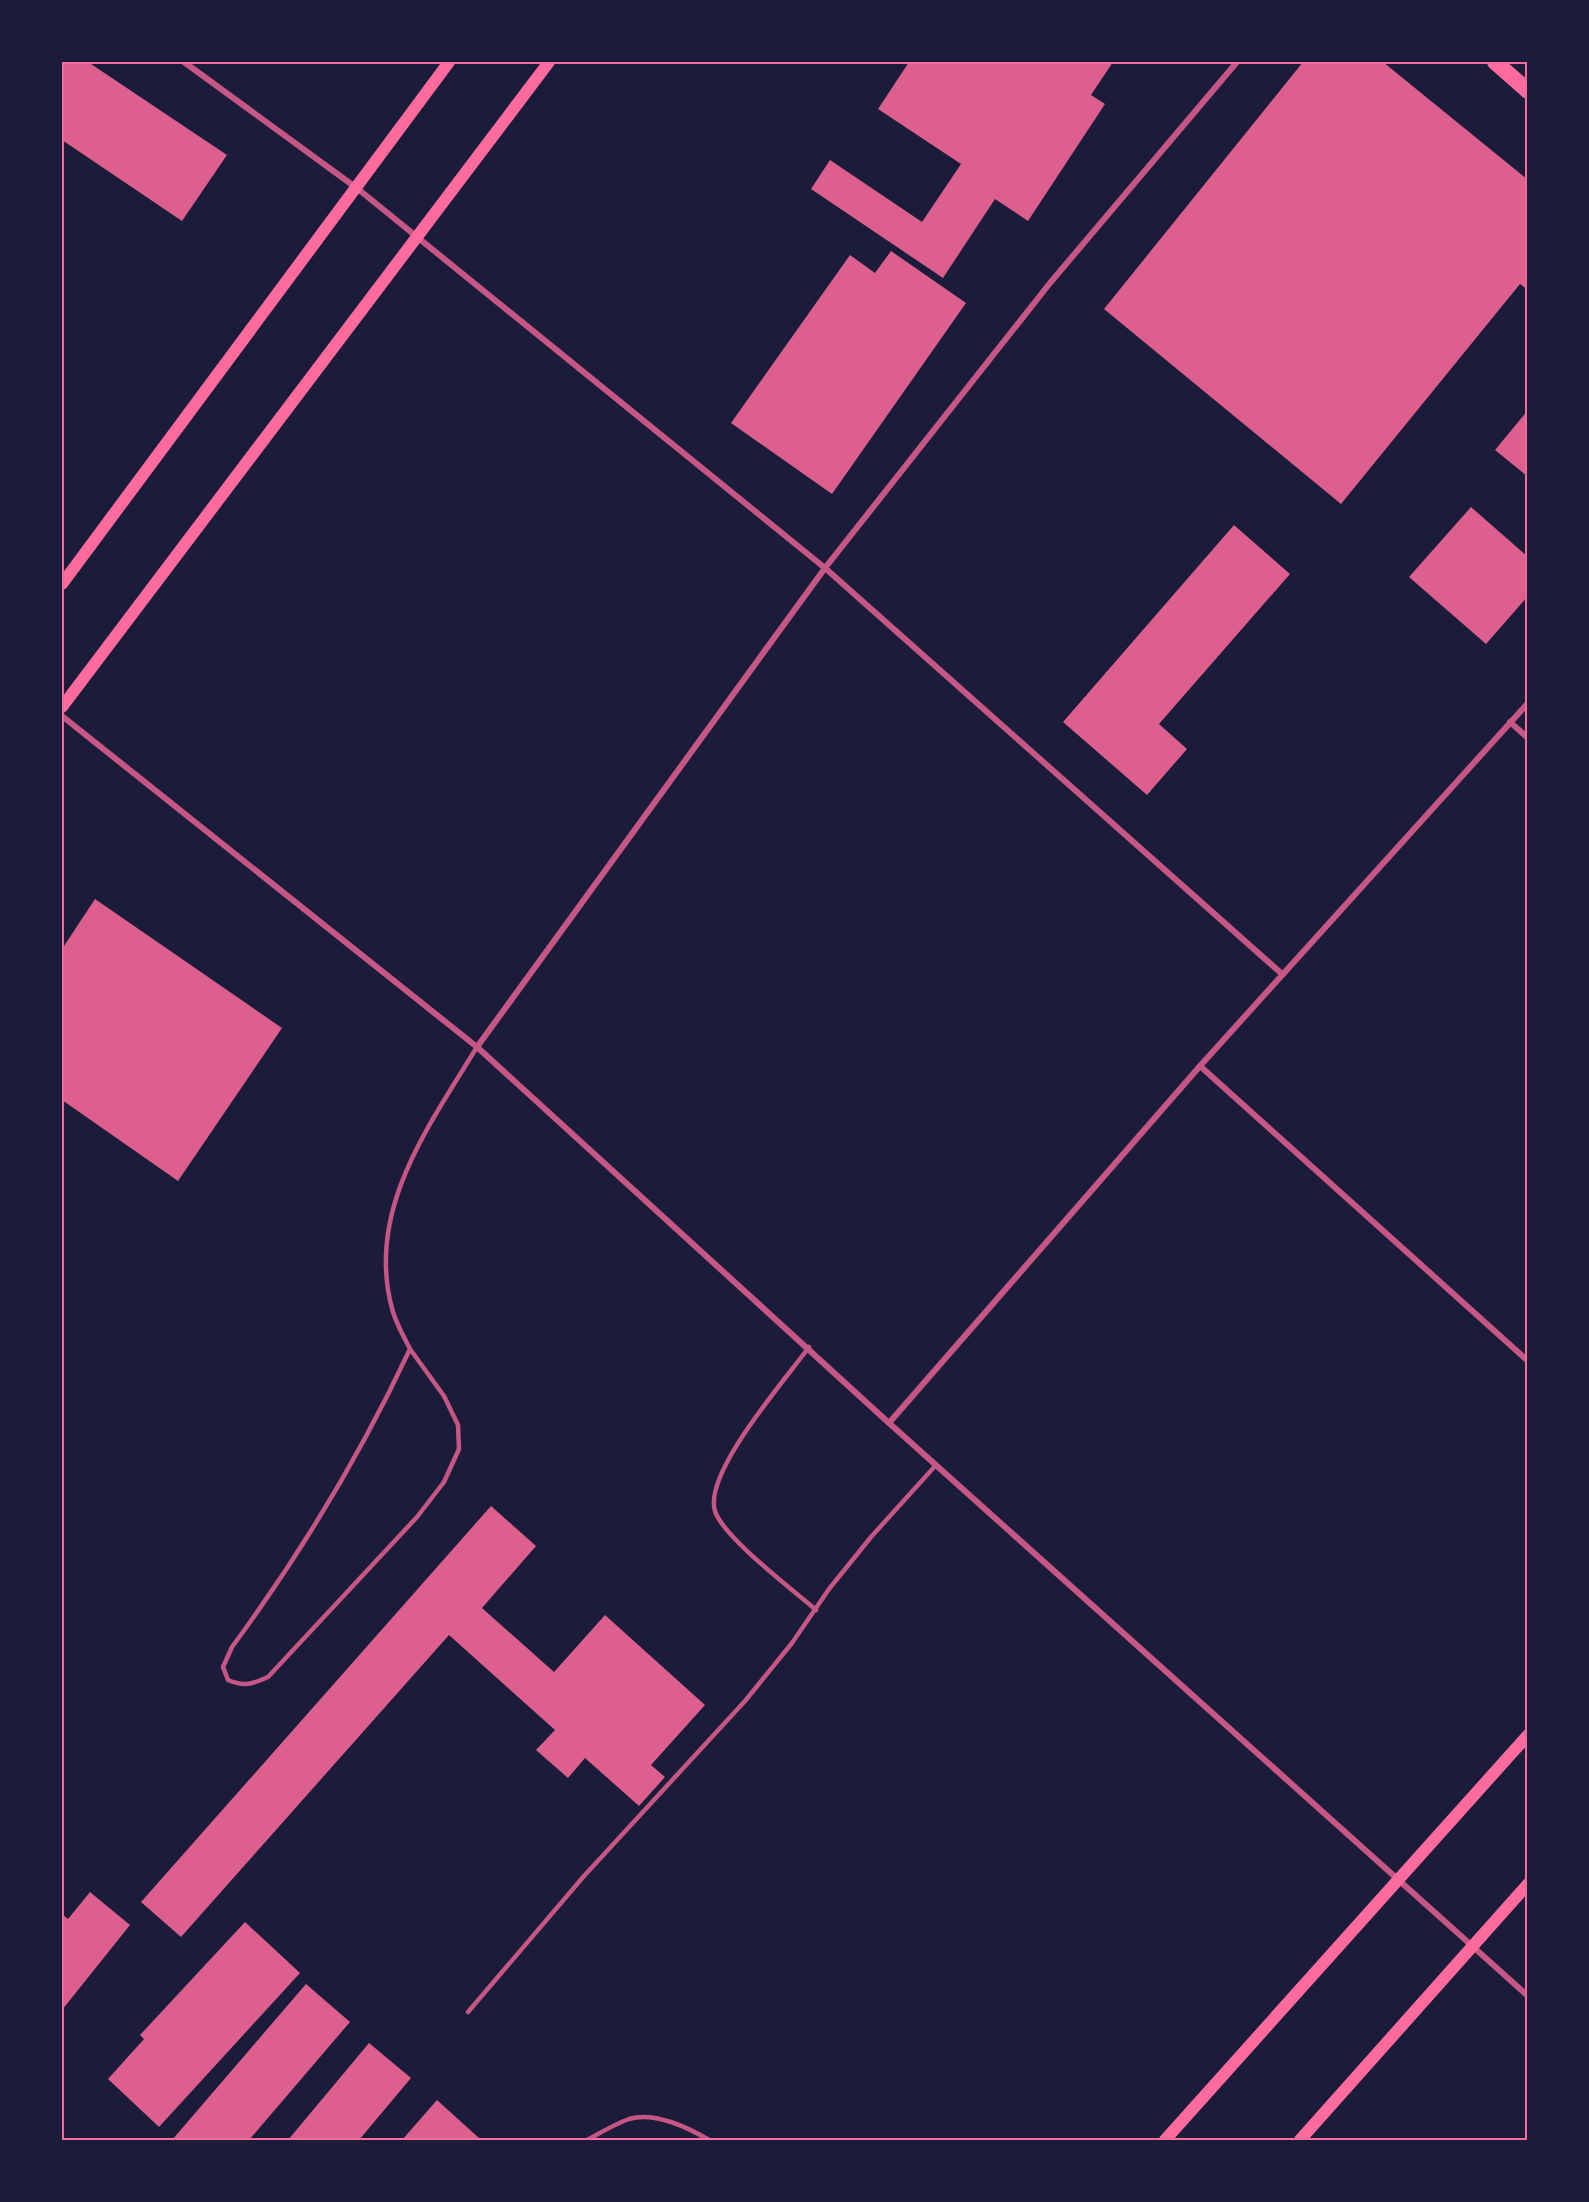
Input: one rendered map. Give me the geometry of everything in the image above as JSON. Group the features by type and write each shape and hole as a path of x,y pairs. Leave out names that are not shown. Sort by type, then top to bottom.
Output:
{"highway":[{"path":"1495,62 1527,91"}],"main road":[{"path":"62,585 358,189 449,62"},
{"path":"62,707 549,62"},
{"path":"1165,2140 1527,1735"},
{"path":"1300,2140 1527,1884"}],"street":[{"path":"184,62 358,189 825,568 1282,974"},
{"path":"477,1047 825,568 1050,283 1237,62"},
{"path":"889,1423 1200,1066 1527,703"},
{"path":"62,716 477,1047 809,1347 889,1423 1527,1996"},
{"path":"1510,722 1527,738"},
{"path":"1200,1066 1527,1361"}],"lane":[{"path":"410,1349 364,1445 337,1492 232,1647 224,1667 228,1680 240,1685 254,1684 268,1677 417,1517 444,1482 459,1449 458,1425 444,1396 410,1349 393,1313 385,1275 387,1232 396,1193 412,1158 477,1047"},
{"path":"809,1347 727,1458 716,1482 714,1510 733,1537 816,1610"},
{"path":"468,2012 584,1876 745,1701 792,1643 871,1537 936,1465"},
{"path":"587,2140 631,2118 658,2120 688,2127 709,2140"}],"building":[{"path":"62,62 88,62 227,155 182,221 62,140"},
{"path":"909,62 1113,62 1091,95 1105,104 1028,221 995,199 943,278 811,189 830,160 922,222 961,164 878,109"},
{"path":"1303,62 1383,62 1528,180 1528,290 1520,284 1341,504 1104,309"},
{"path":"891,251 966,303 832,494 731,423 850,255 875,273"},
{"path":"1528,410 1528,477 1495,450"},
{"path":"1471,507 1528,557 1528,596 1486,644 1409,577"},
{"path":"1234,525 1290,574 1159,724 1187,749 1147,795 1063,722"},
{"path":"95,899 282,1028 178,1181 62,1100 62,949"},
{"path":"491,1506 536,1546 482,1608 554,1672 605,1615 705,1705 651,1765 665,1777 639,1806 585,1758 568,1778 536,1750 555,1730 449,1635 181,1937 141,1902"},
{"path":"90,1892 130,1925 62,2010 62,1914 68,1919"},
{"path":"245,1922 300,1973 159,2127 108,2079 144,2039 140,2035"},
{"path":"306,1984 350,2022 249,2140 172,2140"},
{"path":"369,2043 411,2078 359,2140 288,2140"},
{"path":"437,2100 480,2139 402,2140"}]}
